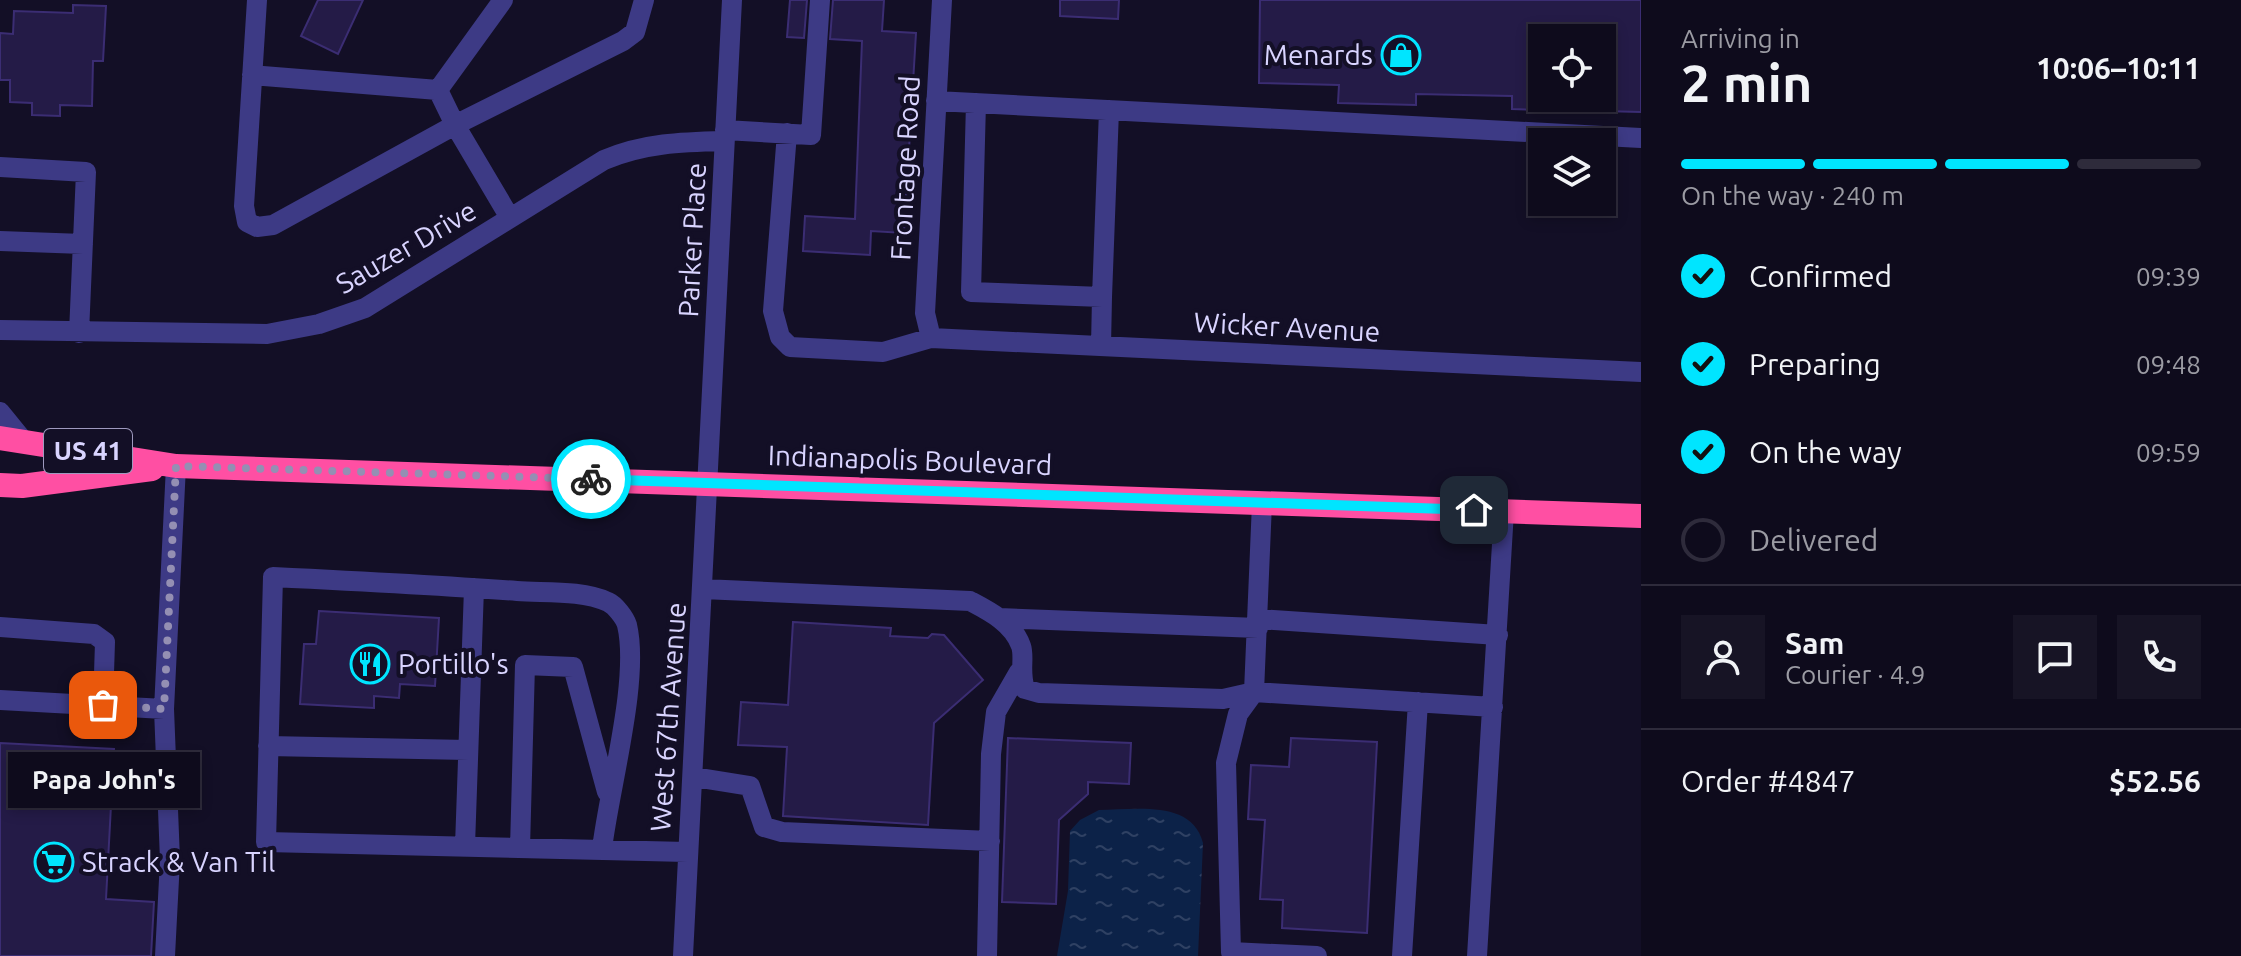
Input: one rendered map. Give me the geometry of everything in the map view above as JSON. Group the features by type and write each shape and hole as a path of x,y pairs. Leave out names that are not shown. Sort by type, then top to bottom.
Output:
{"highway":[{"name":"Indianapolis Boulevard","path":"11,438 176,466 1641,516"},
{"name":"Indianapolis Boulevard","path":"0,485 22,486 176,466"}],"street":[{"path":"257,0 244,206 247,222 257,227 273,225 455,125 623,41 635,32 644,0"},
{"path":"438,90 503,0"},
{"name":"Parker Place","path":"709,482 732,0"},
{"name":"Sauzer Drive","path":"0,330 267,334 319,324 365,308 576,175 630,149 725,136 811,135 820,0"},
{"name":"Frontage Road","path":"931,338 925,313 942,0"},
{"path":"252,75 438,90"},
{"path":"438,90 510,218"},
{"path":"936,101 1641,138"},
{"path":"976,103 971,292 1102,297"},
{"path":"1101,346 1109,110"},
{"name":"Wicker Avenue","path":"787,133 773,311 780,337 790,347 810,351 883,352 931,338 1641,372"},
{"path":"0,176 0,167 86,172 79,333"},
{"path":"0,241 83,244"},
{"path":"0,412 11,438"},
{"path":"165,956 170,860 164,709 176,466"},
{"name":"West 67th Avenue","path":"683,956 709,482"},
{"path":"1262,503 1254,692 1238,714 1226,763 1231,952 1317,956"},
{"path":"1477,956 1504,511"},
{"path":"602,849 608,796 625,712 630,649 627,622 611,603 582,596 273,577 266,842 687,852"},
{"path":"465,846 474,588"},
{"path":"703,589 970,601 999,618 1022,648 1019,672 996,712 987,956"},
{"path":"999,618 1258,624 1498,635"},
{"path":"0,627 94,634 105,642 103,705"},
{"path":"520,848 525,665 573,667 608,796"},
{"path":"1019,672 1025,689 1039,693 1223,699 1254,692 1493,707"},
{"path":"0,700 164,709"},
{"path":"1402,956 1418,702"},
{"path":"268,746 468,750"},
{"path":"694,777 750,786 764,827 782,832 990,841"}],"water":[{"path":"1099,810 1160,810 1187,819 1197,829 1203,843 1198,956 1057,956 1068,891 1070,831 1080,820"}],"building":[{"path":"318,0 363,0 338,54 301,36"},
{"path":"790,0 807,0 804,38 787,37"},
{"path":"833,0 884,0 882,31 916,33 904,233 871,231 870,255 803,251 805,216 855,219 862,41 830,39"},
{"path":"1060,0 1119,0 1118,19 1060,16"},
{"name":"Menards","path":"1260,0 1641,0 1641,112 1616,111 1616,24 1528,24 1528,110 1512,109 1512,96 1416,94 1416,105 1338,103 1339,85 1259,83"},
{"path":"73,5 106,6 103,61 93,61 92,106 60,105 60,116 32,115 32,103 10,102 10,80 0,80 0,33 13,34 14,11 73,13"},
{"name":"Portillo's","path":"319,611 439,618 435,686 400,684 399,698 374,696 374,708 300,704 304,644 316,644"},
{"path":"793,622 891,628 890,636 928,638 932,634 944,635 983,680 934,723 928,825 783,816 787,747 738,745 741,702 788,705"},
{"path":"1008,738 1131,743 1129,784 1088,782 1088,794 1059,820 1056,904 1002,902"},
{"path":"1291,738 1377,742 1367,933 1282,928 1283,900 1260,899 1265,820 1248,819 1251,765 1289,767"},
{"name":"Strack & Van Til","path":"0,743 114,749 106,899 154,902 151,956 0,956"}],"way so far":[{"path":"103,705 164,709 176,466 591,479"}],"place":[{"name":"Menards","path":"1401,55"},
{"name":"Portillo's","path":"370,664"},
{"name":"Papa John's","path":"103,705"},
{"name":"Strack & Van Til","path":"54,862"}],"route":[{"path":"591,479 1474,510"}]}
